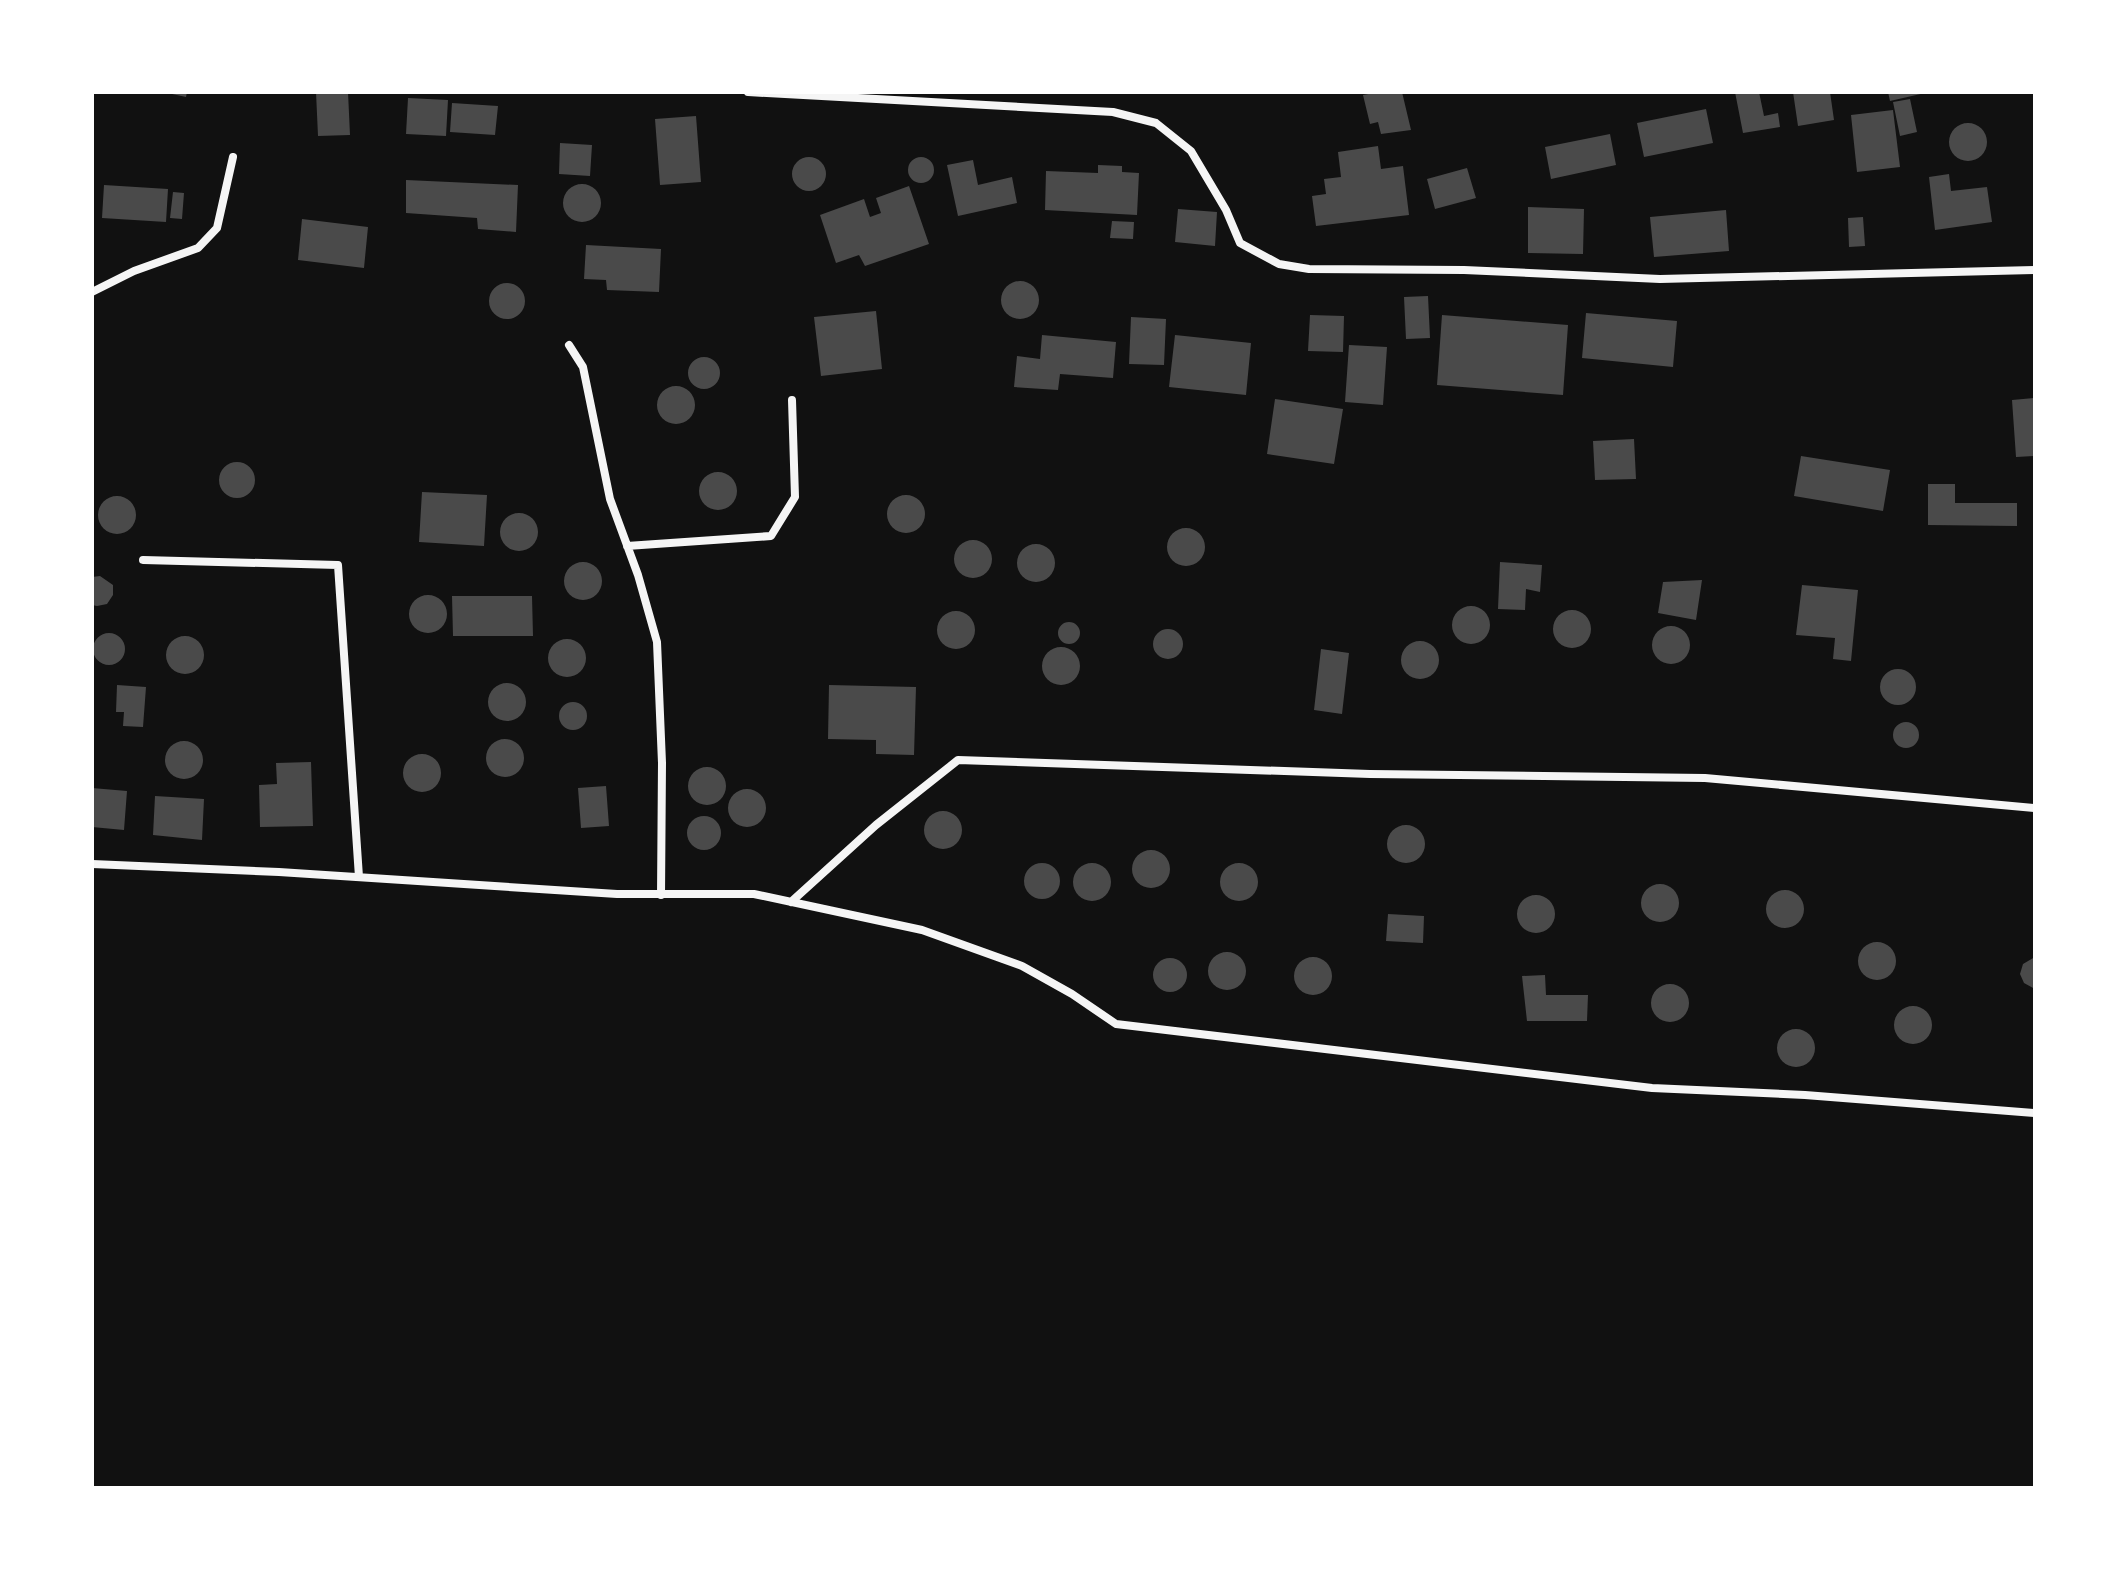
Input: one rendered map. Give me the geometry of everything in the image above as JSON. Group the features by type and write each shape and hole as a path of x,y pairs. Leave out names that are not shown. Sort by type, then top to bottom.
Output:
{"street":[{"path":"748,92 1113,112 1156,123 1191,151 1226,210 1240,243 1279,264 1309,269 1464,270 1660,279 2035,270"},
{"path":"92,292 134,271 198,248 217,228 233,157"},
{"path":"569,345 583,367 610,499 657,642 662,763 661,895"},
{"path":"627,546 771,536 795,497 792,400"},
{"path":"143,560 338,565 359,877"},
{"path":"791,902 876,825 958,760 1370,774 1705,778 2035,808"},
{"path":"92,864 617,894 754,894 922,930 1022,966 1072,994 1116,1024 1652,1088 1805,1095 2035,1113"}],"building":[{"path":"163,92 187,92 186,97"},
{"path":"316,92 348,92 350,135 318,136"},
{"path":"1402,92 1411,130 1381,134 1378,122 1370,124 1363,95"},
{"path":"1735,92 1759,92 1764,116 1778,113 1780,127 1743,133"},
{"path":"1793,92 1830,92 1834,120 1798,126"},
{"path":"1888,92 1925,92 1925,93 1890,101"},
{"path":"408,98 448,100 446,136 406,134"},
{"path":"1910,99 1917,132 1900,136 1893,102"},
{"path":"452,103 498,106 495,135 450,132"},
{"path":"1706,109 1713,143 1644,157 1637,123"},
{"path":"1893,110 1900,167 1857,172 1851,115"},
{"path":"696,116 701,182 660,185 655,119"},
{"path":"1968,123 1981,129 1987,142 1981,155 1968,161 1955,155 1949,142 1955,129"},
{"path":"1610,134 1616,165 1551,179 1545,147"},
{"path":"560,143 592,145 590,176 559,174"},
{"path":"1378,146 1381,169 1403,166 1409,215 1316,226 1312,196 1326,194 1324,179 1341,177 1338,152"},
{"path":"809,157 821,162 826,174 821,186 809,191 797,186 792,174 797,162"},
{"path":"921,157 931,160 934,170 931,180 921,183 911,180 908,170 911,160"},
{"path":"973,160 978,185 1012,177 1017,203 958,216 947,165"},
{"path":"1098,165 1122,166 1122,172 1139,173 1137,215 1045,210 1046,171 1098,173"},
{"path":"1467,168 1476,198 1435,209 1427,179"},
{"path":"1949,174 1951,191 1987,187 1992,222 1935,230 1929,177"},
{"path":"406,180 518,185 516,232 478,229 477,218 406,213"},
{"path":"582,184 595,190 601,203 595,216 582,222 569,216 563,203 569,190"},
{"path":"104,185 168,189 166,222 102,218"},
{"path":"909,186 929,244 865,266 859,255 836,263 820,215 864,199 870,217 881,213 876,198"},
{"path":"173,192 184,193 182,219 170,218"},
{"path":"1528,207 1584,209 1583,254 1528,253"},
{"path":"1178,209 1217,212 1215,246 1175,242"},
{"path":"1726,210 1729,251 1654,257 1650,217"},
{"path":"1863,217 1865,246 1849,247 1848,218"},
{"path":"302,219 368,227 364,268 298,260"},
{"path":"1112,221 1134,222 1133,239 1110,238"},
{"path":"586,245 661,249 659,292 607,290 606,280 584,279"},
{"path":"1020,281 1033,287 1039,300 1033,313 1020,319 1007,313 1001,300 1007,287"},
{"path":"507,283 520,288 525,301 520,314 507,319 494,314 489,301 494,288"},
{"path":"1428,296 1430,338 1406,339 1404,297"},
{"path":"876,311 882,369 821,376 814,317"},
{"path":"1586,313 1677,321 1673,367 1582,358"},
{"path":"1310,315 1344,316 1343,352 1308,351"},
{"path":"1442,315 1568,325 1563,395 1437,385"},
{"path":"1131,317 1166,319 1164,365 1129,364"},
{"path":"1042,335 1116,342 1113,378 1060,374 1058,390 1014,387 1017,356 1040,359"},
{"path":"1175,335 1251,343 1246,395 1169,387"},
{"path":"1349,345 1387,347 1383,405 1345,402"},
{"path":"704,357 715,362 720,373 715,384 704,389 693,384 688,373 693,362"},
{"path":"676,386 689,392 695,405 689,418 676,424 663,418 657,405 663,392"},
{"path":"2035,398 2035,456 2016,457 2012,400"},
{"path":"1275,399 1343,409 1334,464 1267,454"},
{"path":"1634,439 1636,479 1595,480 1593,441"},
{"path":"1801,456 1890,470 1883,511 1794,496"},
{"path":"237,462 250,467 255,480 250,493 237,498 224,493 219,480 224,467"},
{"path":"718,472 731,478 737,491 731,504 718,510 705,504 699,491 705,478"},
{"path":"1928,484 1955,484 1955,503 2017,503 2017,526 1928,525"},
{"path":"422,492 487,495 484,546 419,542"},
{"path":"906,495 919,501 925,514 919,527 906,533 893,527 887,514 893,501"},
{"path":"117,496 130,502 136,515 130,528 117,534 104,528 98,515 104,502"},
{"path":"519,513 532,519 538,532 532,545 519,551 506,545 500,532 506,519"},
{"path":"1186,528 1199,534 1205,547 1199,560 1186,566 1173,560 1167,547 1173,534"},
{"path":"973,540 986,546 992,559 986,572 973,578 960,572 954,559 960,546"},
{"path":"1036,544 1049,550 1055,563 1049,576 1036,582 1023,576 1017,563 1023,550"},
{"path":"583,562 596,568 602,581 596,594 583,600 570,594 564,581 570,568"},
{"path":"1500,562 1542,565 1540,592 1526,589 1525,610 1498,609"},
{"path":"100,576 113,585 113,595 107,604 97,606 92,605 92,577"},
{"path":"1702,580 1696,620 1658,613 1663,582"},
{"path":"1802,585 1858,590 1851,661 1833,659 1835,638 1796,635"},
{"path":"428,595 441,601 447,614 441,627 428,633 415,627 409,614 415,601"},
{"path":"452,596 532,596 533,636 453,636"},
{"path":"1471,606 1484,612 1490,625 1484,638 1471,644 1458,638 1452,625 1458,612"},
{"path":"1572,610 1585,616 1591,629 1585,642 1572,648 1559,642 1553,629 1559,616"},
{"path":"956,611 969,617 975,630 969,643 956,649 943,643 937,630 943,617"},
{"path":"1069,622 1077,625 1080,633 1077,641 1069,644 1061,641 1058,633 1061,625"},
{"path":"1671,626 1684,632 1690,645 1684,658 1671,664 1658,658 1652,645 1658,632"},
{"path":"1168,629 1179,633 1183,644 1179,655 1168,659 1157,655 1153,644 1157,633"},
{"path":"109,633 120,638 125,649 120,660 109,665 98,660 93,649 98,638"},
{"path":"185,636 198,642 204,655 198,668 185,674 172,668 166,655 172,642"},
{"path":"567,639 580,645 586,658 580,671 567,677 554,671 548,658 554,645"},
{"path":"1420,641 1433,647 1439,660 1433,673 1420,679 1407,673 1401,660 1407,647"},
{"path":"1061,647 1074,653 1080,666 1074,679 1061,685 1048,679 1042,666 1048,653"},
{"path":"1321,649 1349,653 1342,714 1314,710"},
{"path":"1898,669 1910,675 1916,687 1910,699 1898,705 1886,699 1880,687 1886,675"},
{"path":"507,683 520,689 526,702 520,715 507,721 494,715 488,702 494,689"},
{"path":"117,685 146,687 143,727 123,726 124,712 116,712"},
{"path":"829,685 916,687 914,755 876,754 876,740 828,739"},
{"path":"573,702 583,706 587,716 583,726 573,730 563,726 559,716 563,706"},
{"path":"1906,722 1915,726 1919,735 1915,744 1906,748 1897,744 1893,735 1897,726"},
{"path":"505,739 518,745 524,758 518,771 505,777 492,771 486,758 492,745"},
{"path":"184,741 197,747 203,760 197,773 184,779 171,773 165,760 171,747"},
{"path":"422,754 435,760 441,773 435,786 422,792 409,786 403,773 409,760"},
{"path":"311,762 313,826 260,827 259,785 277,784 276,763"},
{"path":"707,767 720,773 726,786 720,799 707,805 694,799 688,786 694,773"},
{"path":"606,786 609,826 581,828 578,788"},
{"path":"92,788 127,791 124,830 92,827"},
{"path":"747,789 760,795 766,808 760,821 747,827 734,821 728,808 734,795"},
{"path":"155,796 204,799 202,840 153,835"},
{"path":"943,811 956,817 962,830 956,843 943,849 930,843 924,830 930,817"},
{"path":"704,816 716,821 721,833 716,845 704,850 692,845 687,833 692,821"},
{"path":"1406,825 1419,831 1425,844 1419,857 1406,863 1393,857 1387,844 1393,831"},
{"path":"1151,850 1164,856 1170,869 1164,882 1151,888 1138,882 1132,869 1138,856"},
{"path":"1042,863 1054,869 1060,881 1054,893 1042,899 1030,893 1024,881 1030,869"},
{"path":"1092,863 1105,869 1111,882 1105,895 1092,901 1079,895 1073,882 1079,869"},
{"path":"1239,863 1252,869 1258,882 1252,895 1239,901 1226,895 1220,882 1226,869"},
{"path":"1660,884 1673,890 1679,903 1673,916 1660,922 1647,916 1641,903 1647,890"},
{"path":"1785,890 1798,896 1804,909 1798,922 1785,928 1772,922 1766,909 1772,896"},
{"path":"1536,895 1549,901 1555,914 1549,927 1536,933 1523,927 1517,914 1523,901"},
{"path":"1388,914 1424,916 1423,943 1386,941"},
{"path":"1877,942 1890,948 1896,961 1890,974 1877,980 1864,974 1858,961 1864,948"},
{"path":"1227,952 1240,958 1246,971 1240,984 1227,990 1214,984 1208,971 1214,958"},
{"path":"1313,957 1326,963 1332,976 1326,989 1313,995 1300,989 1294,976 1300,963"},
{"path":"2035,957 2035,989 2024,983 2020,974 2023,964"},
{"path":"1170,958 1182,963 1187,975 1182,987 1170,992 1158,987 1153,975 1158,963"},
{"path":"1545,975 1546,995 1588,995 1587,1021 1527,1021 1522,976"},
{"path":"1670,984 1683,990 1689,1003 1683,1016 1670,1022 1657,1016 1651,1003 1657,990"},
{"path":"1913,1006 1926,1012 1932,1025 1926,1038 1913,1044 1900,1038 1894,1025 1900,1012"},
{"path":"1796,1029 1809,1035 1815,1048 1809,1061 1796,1067 1783,1061 1777,1048 1783,1035"}]}
